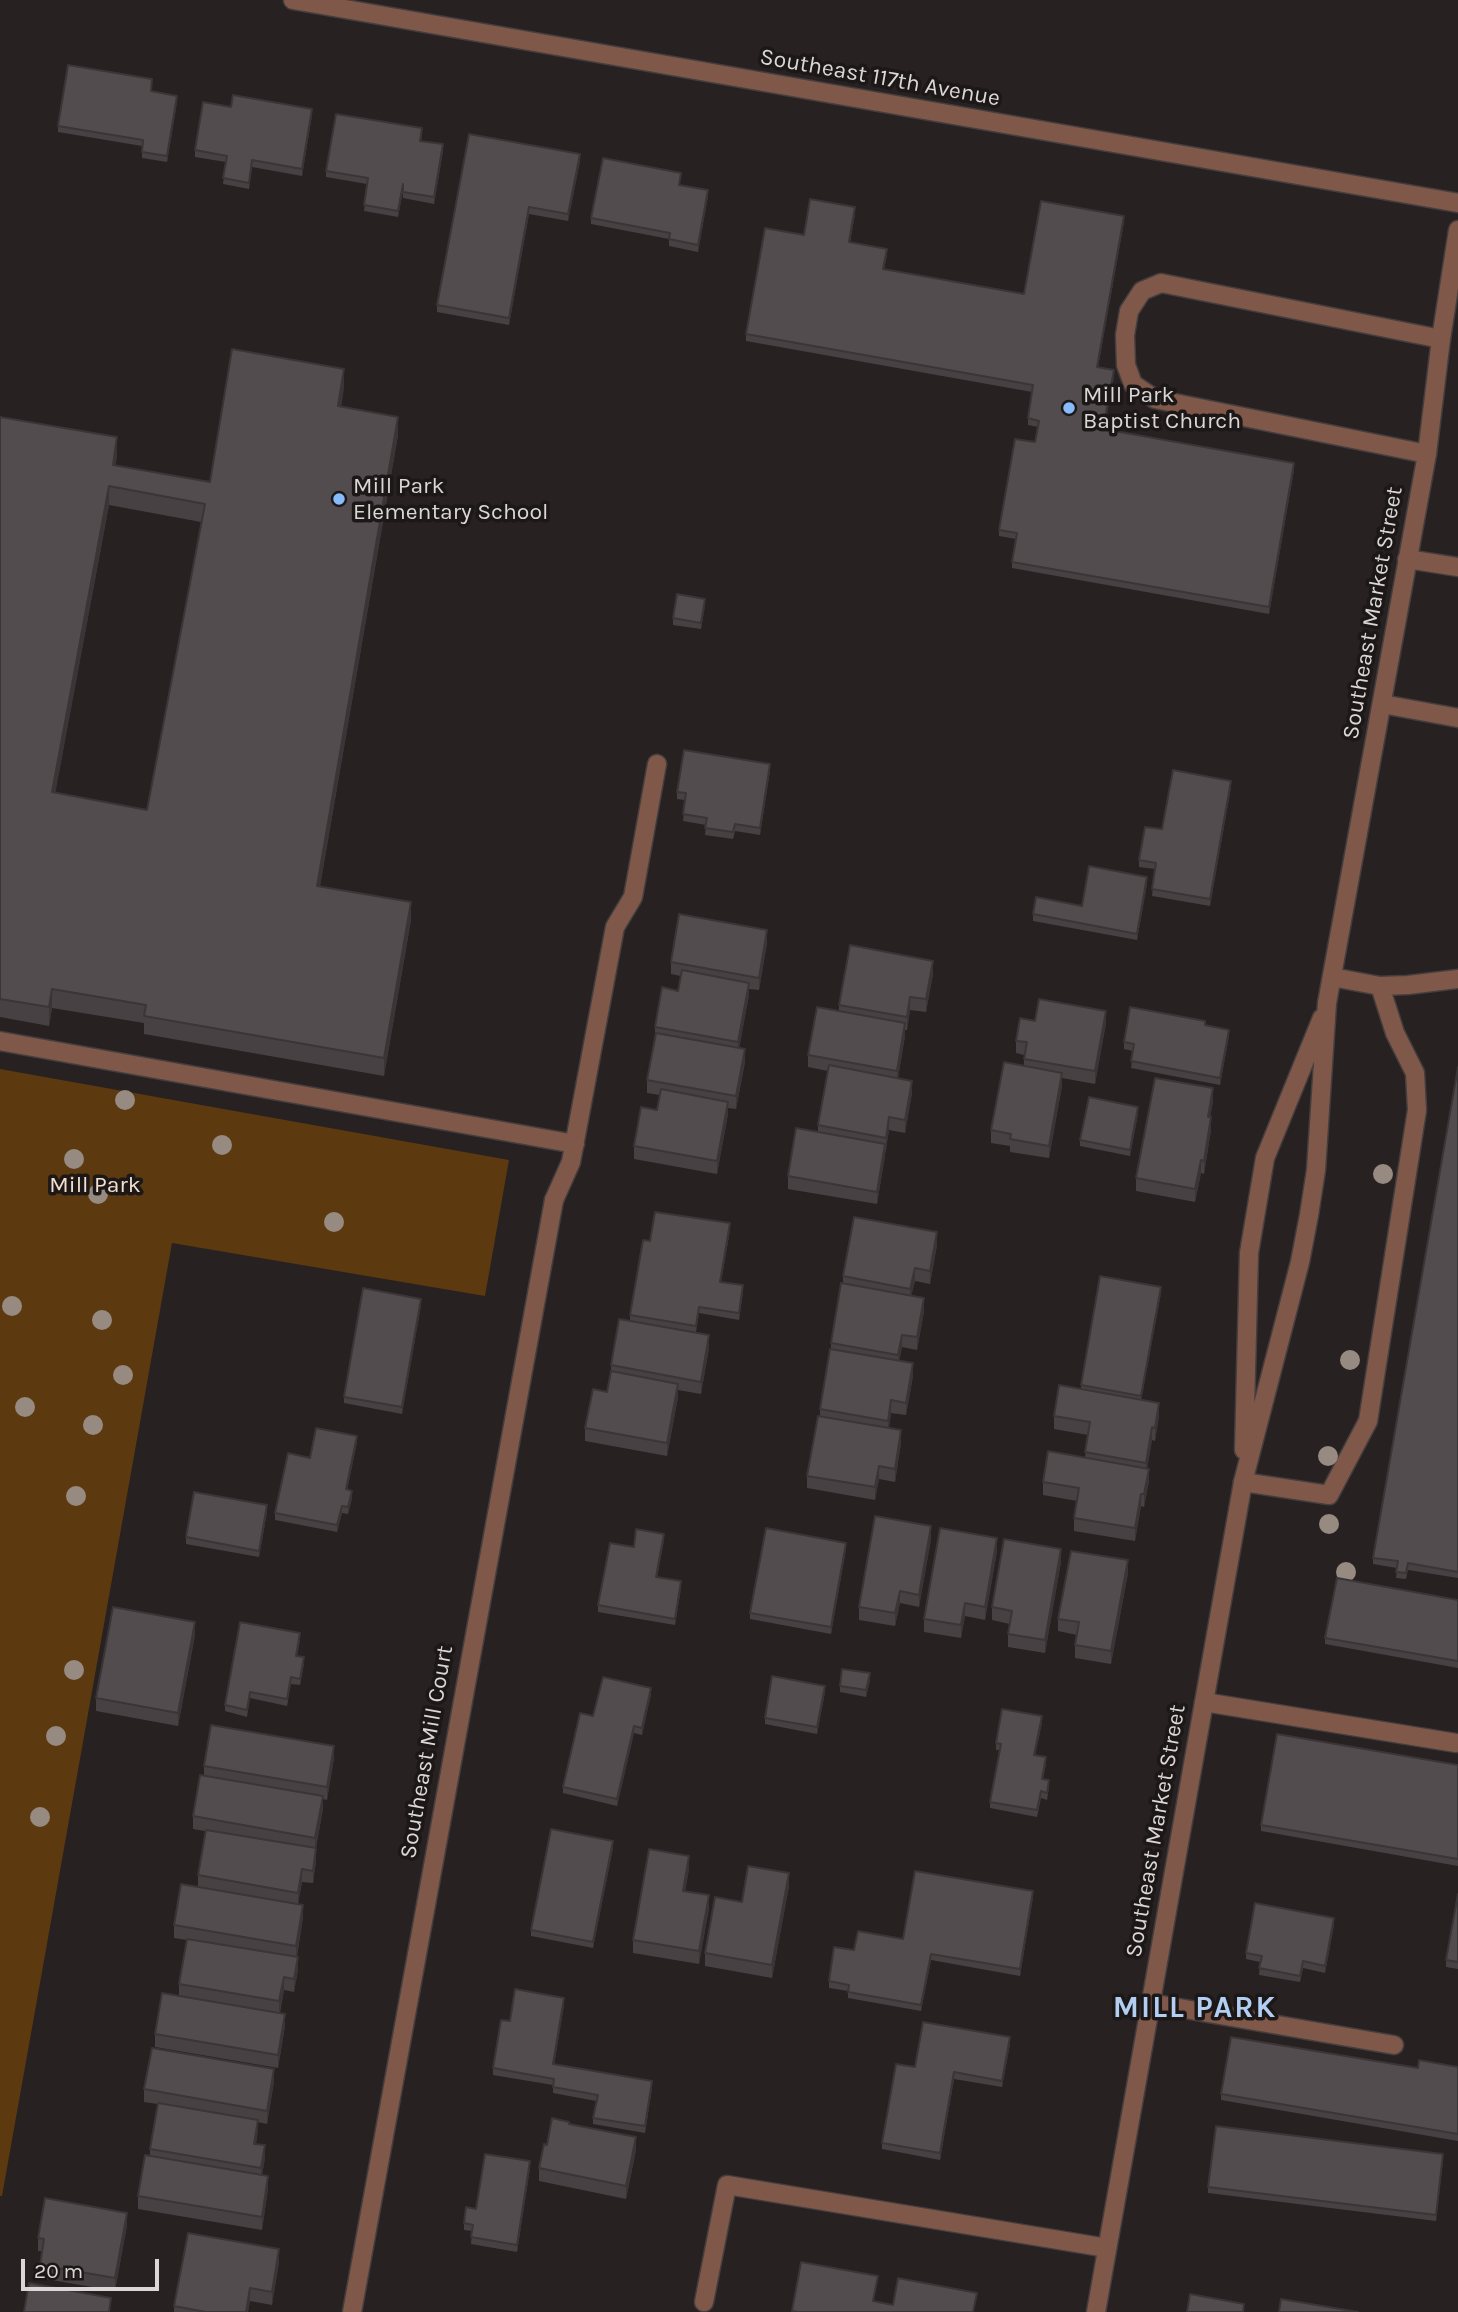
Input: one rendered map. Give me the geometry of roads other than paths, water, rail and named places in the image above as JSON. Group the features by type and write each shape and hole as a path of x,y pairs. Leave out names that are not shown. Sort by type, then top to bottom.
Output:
{"street":[{"name":"Southeast 117th Avenue","path":"293,0 1458,203"},
{"name":"Southeast Market Street","path":"1096,2312 1243,1482 1300,1262 1309,1215 1316,1170 1328,1003 1427,454 1458,230"},
{"path":"1427,454 1155,399 1133,384 1126,365 1125,335 1129,311 1142,291 1161,284 1441,339"},
{"path":"1407,559 1458,567"},
{"path":"1382,704 1458,718"},
{"name":"Southeast Mill Court","path":"352,2312 554,1200 571,1163 615,927 633,897 657,764"},
{"path":"1332,977 1380,986 1458,979"},
{"path":"1243,1482 1329,1495 1368,1421 1417,1110 1415,1073 1395,1033 1380,986"},
{"name":"Southeast Market Street","path":"1243,1482 1249,1253 1265,1158 1328,1003"},
{"path":"0,1041 575,1144"},
{"path":"1204,1702 1456,1743"},
{"path":"1150,2003 1394,2045"},
{"path":"704,2302 727,2185 1107,2248"}],"place":[{"name":"Mill Park Baptist Church","path":"1069,408"},
{"name":"Mill Park Elementary School","path":"339,499"}],"district":[{"name":"MILL PARK","path":"1195,2008"}],"park label":[{"name":"Mill Park","path":"95,1185"}]}
